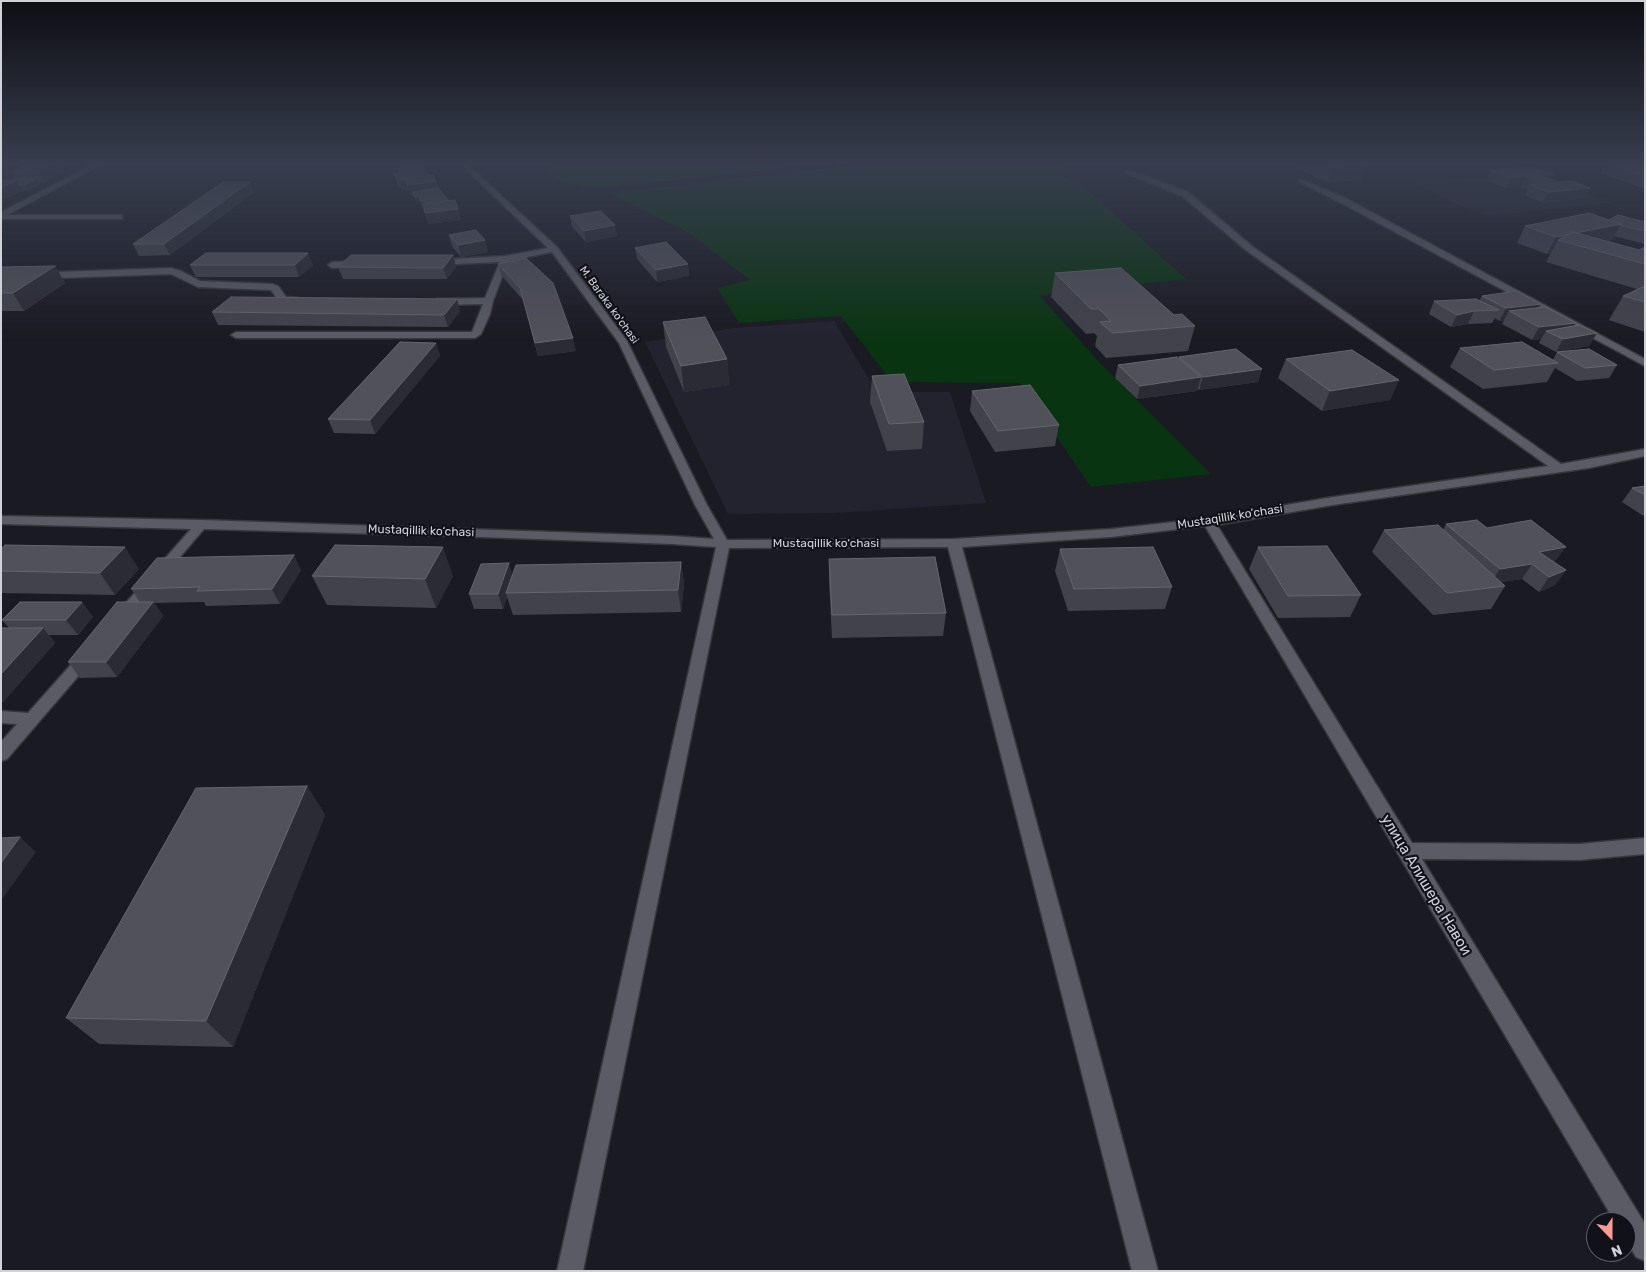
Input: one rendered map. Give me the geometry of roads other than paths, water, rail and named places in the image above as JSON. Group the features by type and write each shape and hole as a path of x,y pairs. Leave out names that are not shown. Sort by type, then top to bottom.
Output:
{"street":[{"name":"M. Baraka ko'chasi","path":"526,222 554,249 624,343 701,505 722,544"},
{"path":"1219,222 1250,249 1560,469"},
{"path":"1383,222 1645,363"},
{"path":"427,262 505,259 554,249"},
{"path":"236,335 469,337 476,334 505,259"},
{"path":"332,265 369,264"},
{"path":"1,277 171,271 198,284 264,285 275,288 283,300 312,302"},
{"path":"430,303 488,302"},
{"name":"Mustaqillik ko‘chasi","path":"1,520 202,524 672,540 722,544 954,543 1111,533 1209,522 1333,501 1560,469 1645,452"},
{"name":"улица Алишера Навои","path":"1209,522 1645,1248"},
{"path":"111,629 202,524"},
{"path":"954,543 1145,1271"},
{"path":"570,1271 722,544"},
{"path":"1,754 98,644"},
{"path":"1,717 33,719"},
{"path":"1406,851 1579,852 1645,846"}]}
